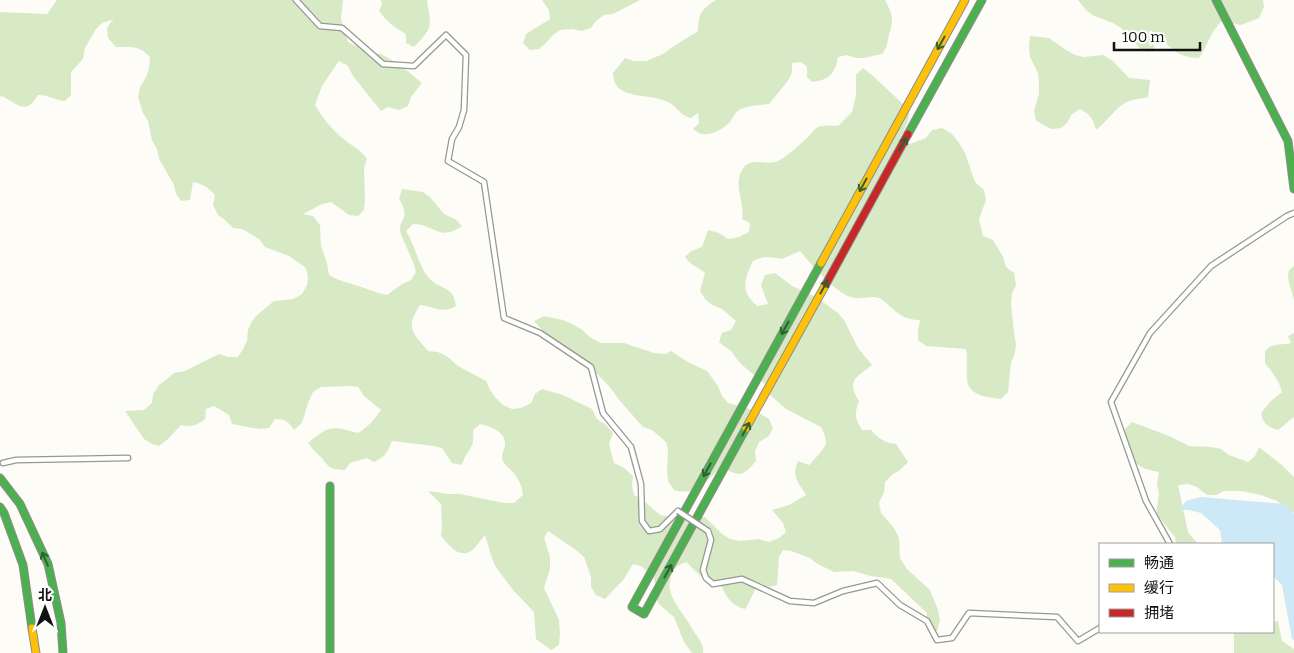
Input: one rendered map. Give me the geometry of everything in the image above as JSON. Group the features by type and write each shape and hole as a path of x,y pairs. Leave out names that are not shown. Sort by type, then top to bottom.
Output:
{"main road":[{"path":"965,0 632,607 644,614 982,0"},
{"path":"1216,0 1288,141 1294,189"},
{"path":"0,478 20,504 48,564 60,623 63,653"},
{"path":"330,486 330,653"},
{"path":"0,507 4,513 23,565 36,653"}],"street":[{"path":"296,0 320,26 342,28 384,64 414,66 446,35 466,55 464,110 459,127 452,139 448,161 484,182 504,318 540,333 590,367 603,413 631,447 641,484 642,521 649,531 660,529 678,511 708,531 711,540 703,570 706,578 713,584 742,580 790,601 814,603 843,591 877,584 900,605 927,621 937,640 952,638 969,613 1057,617 1078,641 1099,629"},
{"path":"1169,543 1146,500 1111,402 1150,333 1211,266 1294,213"},
{"path":"3,463 16,460 128,458"}],"green space":[{"path":"57,0 343,0 341,19 348,42 371,53 381,54 399,64 422,83 411,97 408,106 399,110 388,107 381,111 353,76 348,66 339,61 322,86 315,105 336,133 361,152 367,159 364,168 364,210 358,216 349,215 331,202 322,204 303,214 313,216 320,225 321,246 329,275 387,295 411,280 416,272 401,233 400,226 404,212 399,199 402,189 423,192 430,197 444,214 455,219 462,226 454,231 442,232 413,224 406,231 426,274 434,283 450,291 455,299 456,306 446,310 420,305 415,313 412,330 428,351 438,352 448,357 458,366 486,381 495,397 503,405 512,409 521,408 531,403 535,394 542,389 563,395 592,409 597,419 613,433 609,444 614,463 624,468 633,476 634,495 643,500 660,515 670,517 705,517 722,534 730,539 740,541 759,539 769,542 779,538 786,532 783,523 772,510 789,505 806,495 796,479 796,466 798,461 809,465 826,444 825,436 821,427 786,409 769,394 765,384 719,342 722,333 731,330 736,321 722,309 712,305 705,299 700,291 705,273 685,257 691,251 702,247 708,230 719,233 728,239 739,237 749,232 750,223 742,219 739,182 742,170 749,163 753,162 778,161 798,146 817,127 838,126 852,112 856,95 856,75 863,68 904,105 909,113 908,121 899,141 907,145 926,138 932,130 942,128 952,134 959,143 965,153 975,182 984,190 986,200 979,219 983,236 993,240 1003,257 1006,267 1014,273 1016,285 1011,303 1016,344 1011,363 1008,392 1001,399 974,392 968,384 966,349 926,346 918,340 920,320 902,316 881,299 874,297 855,298 837,290 800,251 782,259 764,257 753,261 747,274 745,285 748,295 757,306 768,304 761,285 765,275 775,273 792,286 816,297 838,313 844,320 858,348 872,365 857,377 853,384 859,401 856,409 857,419 862,430 871,430 882,440 896,444 908,462 885,482 884,492 879,503 881,513 894,528 899,538 900,558 907,569 930,590 940,620 937,631 926,628 927,613 891,579 853,571 834,572 810,558 783,550 779,557 777,585 769,587 759,583 745,609 729,599 720,583 712,587 686,562 675,569 670,583 671,593 703,647 703,653 692,653 684,642 674,617 660,605 654,596 656,588 654,579 641,566 633,564 624,579 605,599 596,595 591,587 591,577 584,557 548,531 544,538 550,557 550,569 544,588 559,620 560,634 559,645 551,650 536,639 534,612 513,590 495,566 485,535 471,551 462,553 454,550 441,536 441,504 428,491 460,494 504,503 514,503 523,495 519,480 503,460 505,440 493,428 480,424 473,430 472,446 462,465 452,463 442,448 392,441 386,454 374,462 367,458 350,463 345,470 335,469 328,465 308,443 326,430 336,428 358,433 371,423 381,410 364,396 358,387 349,386 321,387 313,392 302,423 294,430 286,422 278,419 275,419 269,428 259,429 232,424 229,415 214,406 206,409 205,419 194,425 181,425 159,446 144,439 125,411 144,410 152,403 153,394 159,385 174,373 185,371 219,354 228,357 238,357 247,341 248,330 252,321 257,315 274,301 293,299 302,294 307,285 308,277 306,268 289,256 265,247 260,240 242,229 233,228 218,215 213,205 215,195 205,186 193,182 190,200 181,201 159,159 148,121 143,113 138,97 140,87 149,68 150,57 139,49 116,47 108,38 107,28 114,17 102,23 96,29 85,48 83,59 71,72 71,95 65,101 38,95 26,107 17,105 2,96 0,97 0,12 47,14"},
{"path":"381,0 427,0 430,21 428,30 414,47 406,43 406,34 391,24 379,11 382,4"},
{"path":"542,0 640,0 613,14 604,15 591,28 582,31 572,29 560,30 539,49 530,50 523,43 526,34 550,19 549,10"},
{"path":"716,0 885,0 891,14 892,25 887,45 882,54 863,58 847,55 838,57 831,75 823,80 812,82 807,77 807,67 801,62 792,63 792,73 787,82 769,104 741,109 736,112 731,121 723,128 715,132 703,134 693,129 699,123 698,113 691,118 683,115 668,102 626,92 616,85 613,73 625,58 634,61 646,61 663,54 698,31 702,12"},
{"path":"1078,0 1263,0 1264,7 1259,18 1241,25 1222,21 1199,58 1188,57 1178,53 1162,37 1150,52 1142,50 1121,28 1094,16"},
{"path":"1030,36 1049,38 1075,55 1084,57 1103,55 1113,61 1129,78 1150,80 1148,97 1125,103 1096,130 1091,117 1080,109 1072,114 1067,123 1061,128 1052,129 1043,125 1036,120 1034,111 1039,94 1039,83 1038,73 1030,57"},
{"path":"1294,266 1294,300 1288,276 1289,270"},
{"path":"544,316 572,324 601,343 624,343 654,353 666,354 671,351 707,371 728,403 747,408 769,419 773,428 769,436 759,442 755,451 756,461 744,473 737,474 721,468 705,483 694,490 681,492 674,490 668,481 668,449 666,442 652,430 643,427 595,372 572,357 548,337 534,321"},
{"path":"1294,333 1294,417 1278,430 1266,424 1261,413 1282,392 1273,373 1265,363 1265,351 1274,345 1291,343 1288,336"},
{"path":"1132,422 1189,446 1221,449 1229,455 1248,462 1255,456 1259,447 1294,477 1294,513 1277,501 1261,495 1241,491 1224,491 1216,495 1207,495 1197,487 1188,484 1178,485 1188,532 1197,543 1176,543 1175,537 1156,514 1159,494 1157,484 1159,472 1151,471 1134,462 1121,439 1124,430"},
{"path":"1278,621 1282,641 1294,649 1294,653 1234,653 1234,633 1274,633 1274,622"}],"water":[{"path":"1201,497 1285,504 1294,514 1294,640 1292,639 1282,585 1274,577 1274,543 1222,543 1220,530 1201,513 1179,510 1186,501"}],"traffic: fast":[{"path":"908,134 982,0"},
{"path":"1216,0 1288,141 1294,189"},
{"path":"746,428 644,614 632,607 821,263"},
{"path":"0,478 20,504 48,564 61,623"},
{"path":"330,486 330,653"},
{"path":"0,507 4,513 23,565 32,628"},
{"path":"61,623 63,653"}],"traffic: slow":[{"path":"821,263 965,0"},
{"path":"746,428 826,284"},
{"path":"32,628 36,653"}],"traffic: jam":[{"path":"826,284 908,134"}]}
